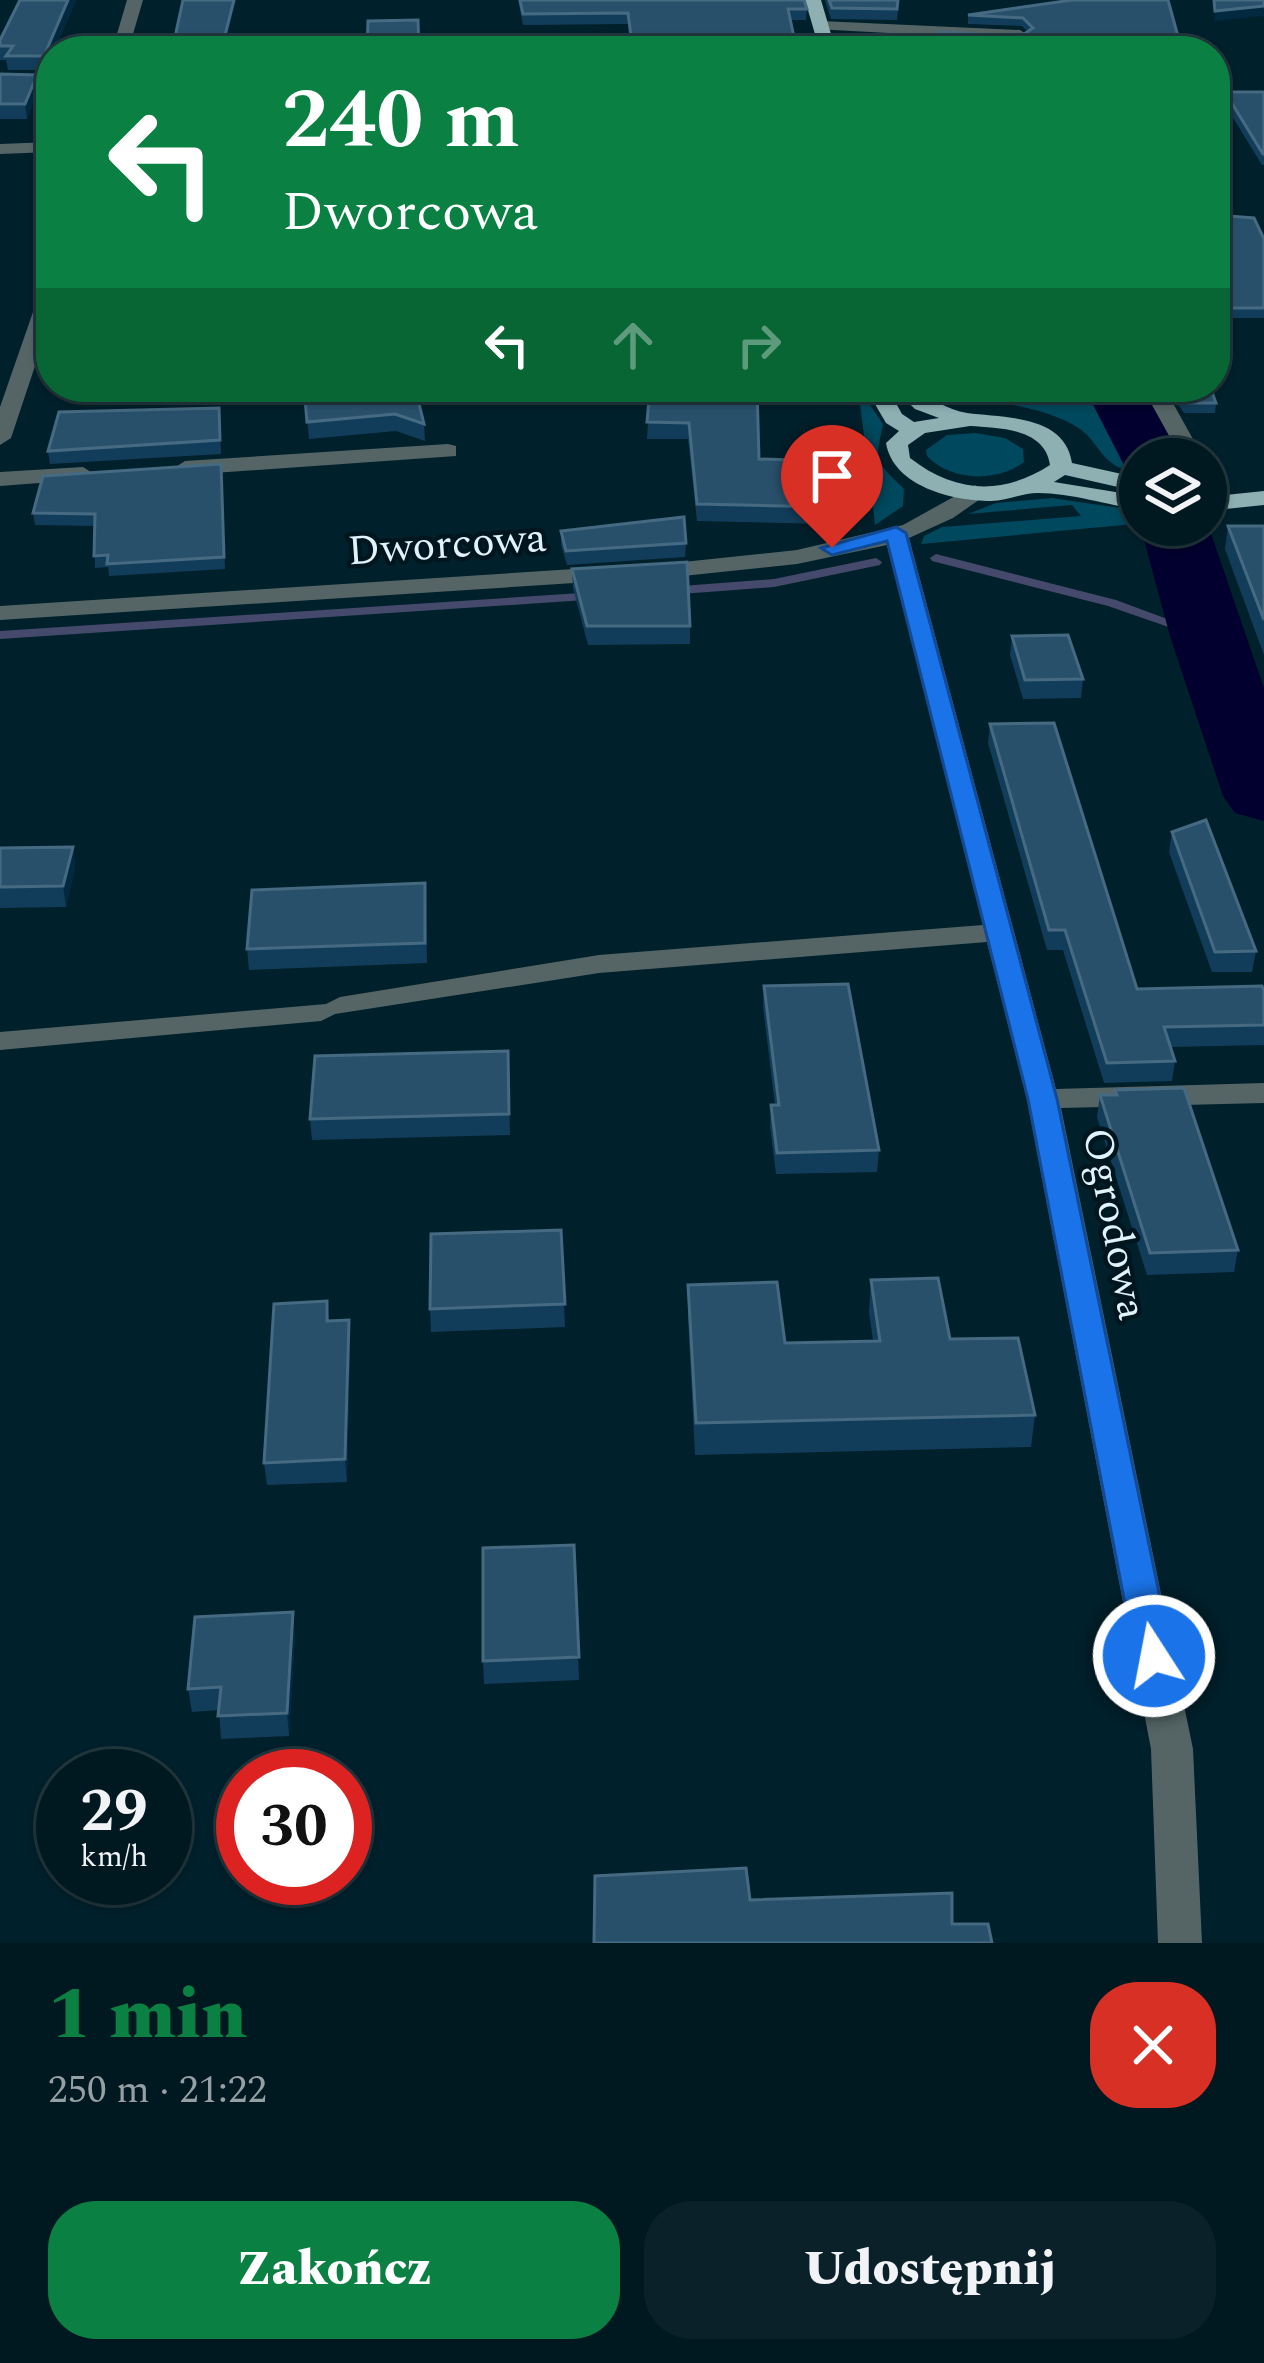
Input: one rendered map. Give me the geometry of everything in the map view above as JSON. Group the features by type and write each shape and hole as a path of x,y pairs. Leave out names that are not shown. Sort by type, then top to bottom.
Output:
{"main road":[{"path":"813,0 824,36"},
{"path":"885,402 894,418 911,431"},
{"path":"921,402 964,420"},
{"path":"1061,467 1062,455 1041,434 996,421 964,420 911,431 896,444 894,455 914,477 934,485 975,492 1035,486 1119,499"},
{"path":"1035,486 1061,467 1119,480"},
{"path":"1227,495 1264,498"},
{"path":"1227,502 1264,498"}],"street":[{"path":"124,36 135,0"},
{"path":"821,26 1019,35"},
{"path":"0,80 36,79"},
{"path":"0,149 36,148"},
{"path":"0,438 36,336"},
{"path":"1158,402 1180,438"},
{"path":"165,469 448,451"},
{"path":"0,479 118,472"},
{"path":"896,533 924,509 934,485"},
{"name":"Dworcowa","path":"0,613 683,569 808,553 896,533 938,519 975,492"},
{"name":"Ogrodowa","path":"896,533 1043,1099 1172,1749 1180,1943"},
{"path":"0,1041 330,1009 599,964 1000,932"},
{"path":"1043,1099 1264,1093"}],"shaded area":[{"path":"860,402 868,402 883,424 879,460 904,489 903,506 875,525"},
{"path":"998,402 1098,402 1119,451 1119,467 1084,432 1061,419"},
{"path":"947,435 1005,438 1023,449 1024,462 1001,473 974,476 948,470 927,456 926,450"},
{"path":"1052,498 1119,508 1119,525 921,544 924,536 942,527 1081,516 1072,505 968,514 996,503"}],"building":[{"path":"20,0 68,0 53,36 36,36 36,56 6,56 13,46 0,46"},
{"path":"183,0 234,0 225,36 175,36"},
{"path":"520,0 804,0 807,9 788,9 794,36 631,36 628,13 523,14"},
{"path":"829,0 898,0 897,9 832,8"},
{"path":"1072,0 1168,0 1178,36 1021,36 1033,28 1023,18 968,15"},
{"path":"1214,0 1264,0 1264,6 1215,11"},
{"path":"418,20 419,36 368,36 368,21"},
{"path":"940,32 1021,36 940,36"},
{"path":"0,74 36,75 25,104 0,104"},
{"path":"1230,92 1264,92 1263,154 1230,100"},
{"path":"1230,216 1254,218 1264,239 1264,308 1230,308"},
{"path":"305,402 419,402 424,424 395,414 307,422"},
{"path":"649,402 757,402 759,459 826,461 826,507 697,504 689,423 647,422"},
{"path":"219,408 220,440 48,451 59,412"},
{"path":"221,464 224,557 107,564 108,555 94,556 95,514 33,513 43,476"},
{"path":"684,517 686,543 566,551 561,531"},
{"path":"1228,526 1264,526 1264,620"},
{"path":"687,562 690,626 587,626 572,569"},
{"path":"1068,635 1083,679 1025,680 1012,636"},
{"path":"1054,723 1137,989 1262,986 1264,1025 1164,1027 1175,1061 1107,1063 1065,930 1049,930 990,724"},
{"path":"1206,820 1256,951 1215,952 1172,832"},
{"path":"73,847 63,886 0,887 0,848"},
{"path":"425,883 425,943 247,949 252,890"},
{"path":"848,984 879,1150 777,1153 771,1105 779,1105 764,986"},
{"path":"508,1051 509,1114 310,1119 315,1056"},
{"path":"1184,1088 1238,1250 1150,1253 1100,1095 1117,1095 1115,1090"},
{"path":"561,1230 565,1304 430,1309 431,1234"},
{"path":"938,1278 950,1339 1018,1338 1035,1415 696,1423 688,1285 777,1282 785,1343 880,1341 871,1280"},
{"path":"327,1301 327,1321 349,1320 345,1459 264,1463 274,1304"},
{"path":"574,1545 579,1657 483,1661 483,1548"},
{"path":"293,1612 287,1713 218,1716 221,1687 188,1689 195,1617"},
{"path":"746,1868 750,1900 952,1893 952,1924 988,1924 992,1943 594,1943 595,1876"}],"waterway":[{"path":"1124,402 1142,438"},
{"path":"1181,546 1207,636 1264,796"},
{"path":"936,558 1112,603 1207,636"},
{"path":"668,591 774,583 876,562"},
{"path":"0,635 596,596"}],"route":[{"path":"832,548 896,533 1043,1099 1154,1656"}]}
